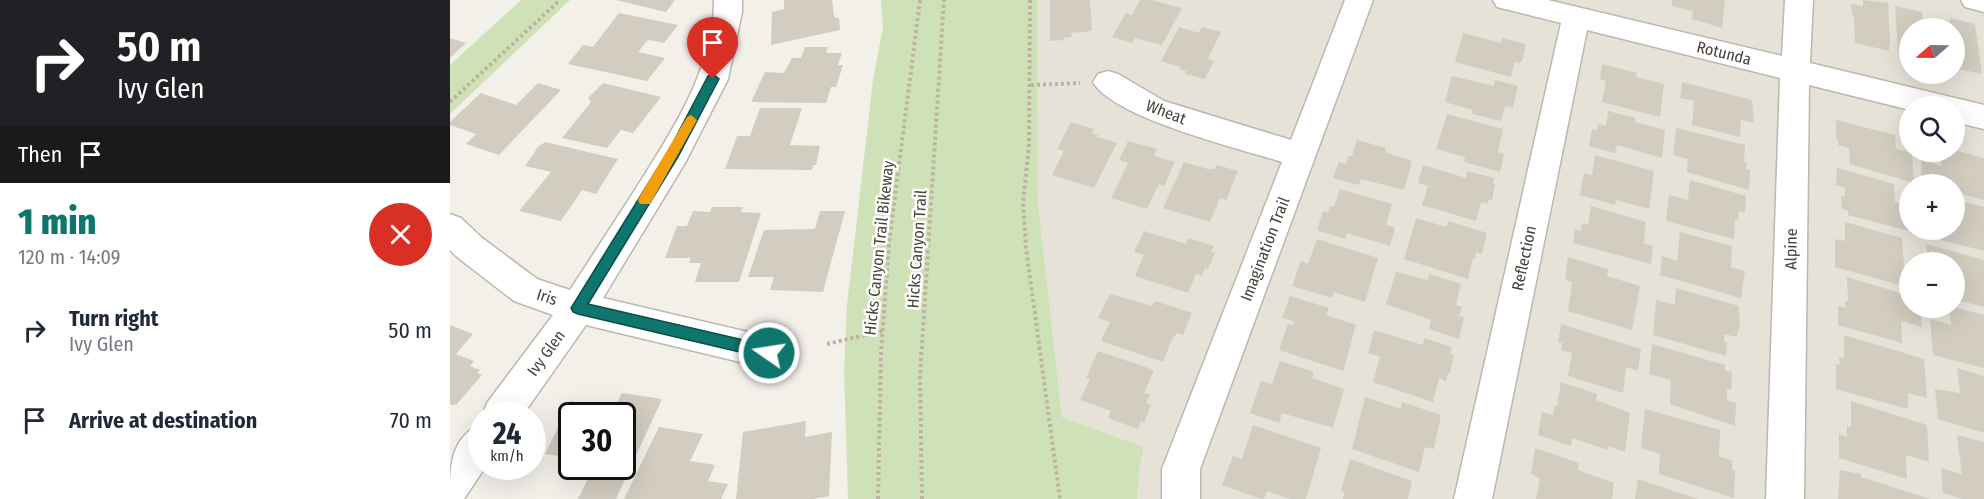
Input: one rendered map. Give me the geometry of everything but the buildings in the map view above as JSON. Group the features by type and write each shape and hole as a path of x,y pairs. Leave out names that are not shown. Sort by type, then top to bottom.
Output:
{"street":[{"name":"Ivy Glen","path":"510,402 578,308 674,154 713,79 728,12 728,0"},
{"name":"Imagination Trail","path":"1181,499 1181,469 1359,0"},
{"name":"Rotunda","path":"1507,0 1899,96"},
{"name":"Alpine","path":"1785,499 1795,71 1799,0"},
{"path":"1975,0 1984,2"},
{"name":"Reflection","path":"1473,499 1576,17"},
{"name":"Wheat","path":"1108,82 1154,110 1300,155"},
{"path":"1965,113 1984,117"},
{"name":"Iris","path":"450,228 469,246 526,290 578,308 769,353"},
{"path":"450,485 468,460"}],"path":[{"path":"450,102 560,0"},
{"name":"Hicks Canyon Trail Bikeway","path":"878,499 882,331 892,206 914,66 920,0"},
{"name":"Hicks Canyon Trail","path":"922,499 920,376 944,0"},
{"path":"1030,0 1029,147 1023,202 1026,248 1060,499"},
{"path":"1031,85 1108,82"},
{"path":"827,344 882,331"}],"shaded area":[{"path":"1037,0 1984,0 1984,499 1137,499 1144,447 1062,417 1038,204"}],"green space":[{"path":"521,0 570,0 450,114 450,65"},
{"path":"881,0 1037,0 1038,204 1062,417 1144,447 1137,499 848,499 844,369 847,305 873,80 883,27"}],"slow traffic":[{"path":"645,200 674,154 691,120"}],"route":[{"path":"713,79 674,154 578,308 769,353"}]}
